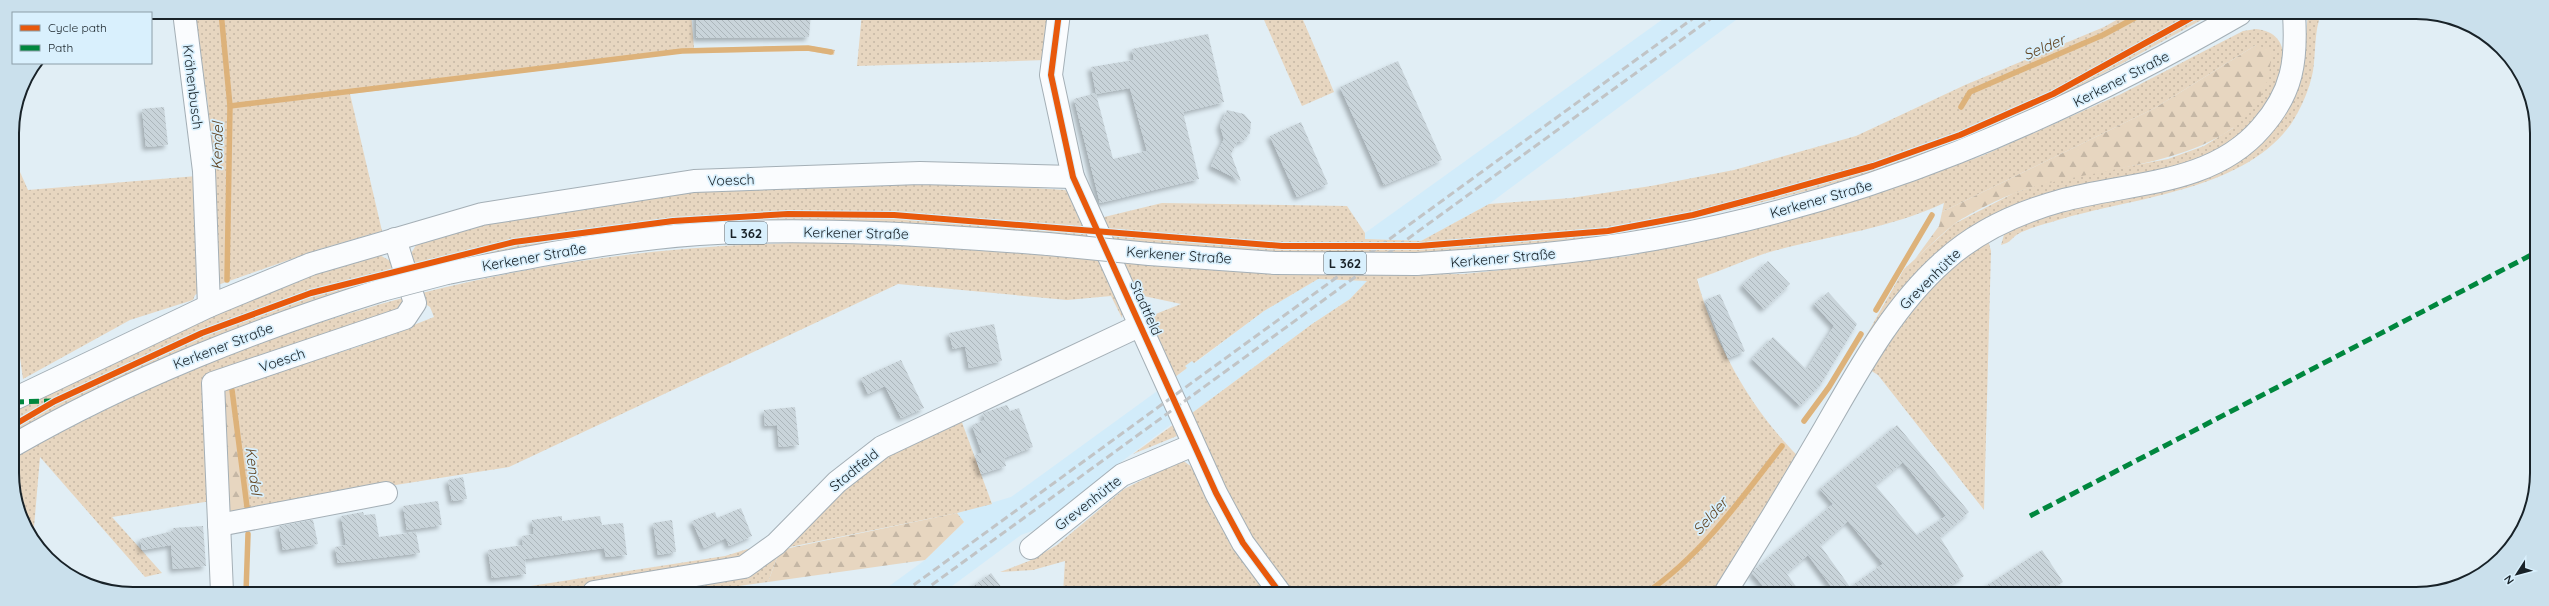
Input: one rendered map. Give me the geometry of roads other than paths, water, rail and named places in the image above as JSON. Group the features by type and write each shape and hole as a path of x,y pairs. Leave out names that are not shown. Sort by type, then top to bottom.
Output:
{"street":[{"name":"Krähenbusch","path":"185,19 204,171 210,306"},
{"name":"Stadtfeld","path":"1058,19 1052,75 1073,177 1194,445 1243,543 1276,587"},
{"name":"Kerkener Straße","path":"19,442 105,396 217,347 311,312 382,290 447,273 555,252 698,234 811,231 924,234 1149,254 1275,262 1416,264 1543,255 1606,247 1707,229 1834,196 1944,159 2043,118 2143,68 2231,19"},
{"name":"Grevenhütte","path":"1729,587 1859,369 1898,311 1920,284 1944,260 1970,240 1996,225 2026,212 2061,201 2188,174 2214,164 2238,150 2272,116 2285,94 2292,74 2296,45 2294,19"},
{"name":"Voesch","path":"19,397 210,306 311,264 482,214 694,181 920,173 1073,177"},
{"name":"Voesch","path":"222,587 213,383 405,318 415,303 395,239"},
{"name":"Stadtfeld","path":"624,587 744,567 776,544 837,482 882,447 1141,325"},
{"name":"Grevenhütte","path":"1031,548 1122,475 1194,445"},
{"path":"219,525 386,493"}],"waterway":[{"name":"Kendel","path":"222,19 230,106 227,280"},
{"name":"Selder","path":"1961,107 1970,92 2103,35 2133,19"},
{"path":"230,106 682,51 808,48 831,52"},
{"name":"Selder","path":"1876,310 1932,215"},
{"name":"Selder","path":"1804,421 1829,387 1861,334"},
{"name":"Kendel","path":"232,390 247,507"},
{"name":"Selder","path":"1654,587 1685,562 1703,544 1736,506 1782,446"},
{"name":"Kendel","path":"246,587 248,534"}],"railway":[{"path":"911,587 1692,19"},
{"path":"929,587 1710,19"}]}
